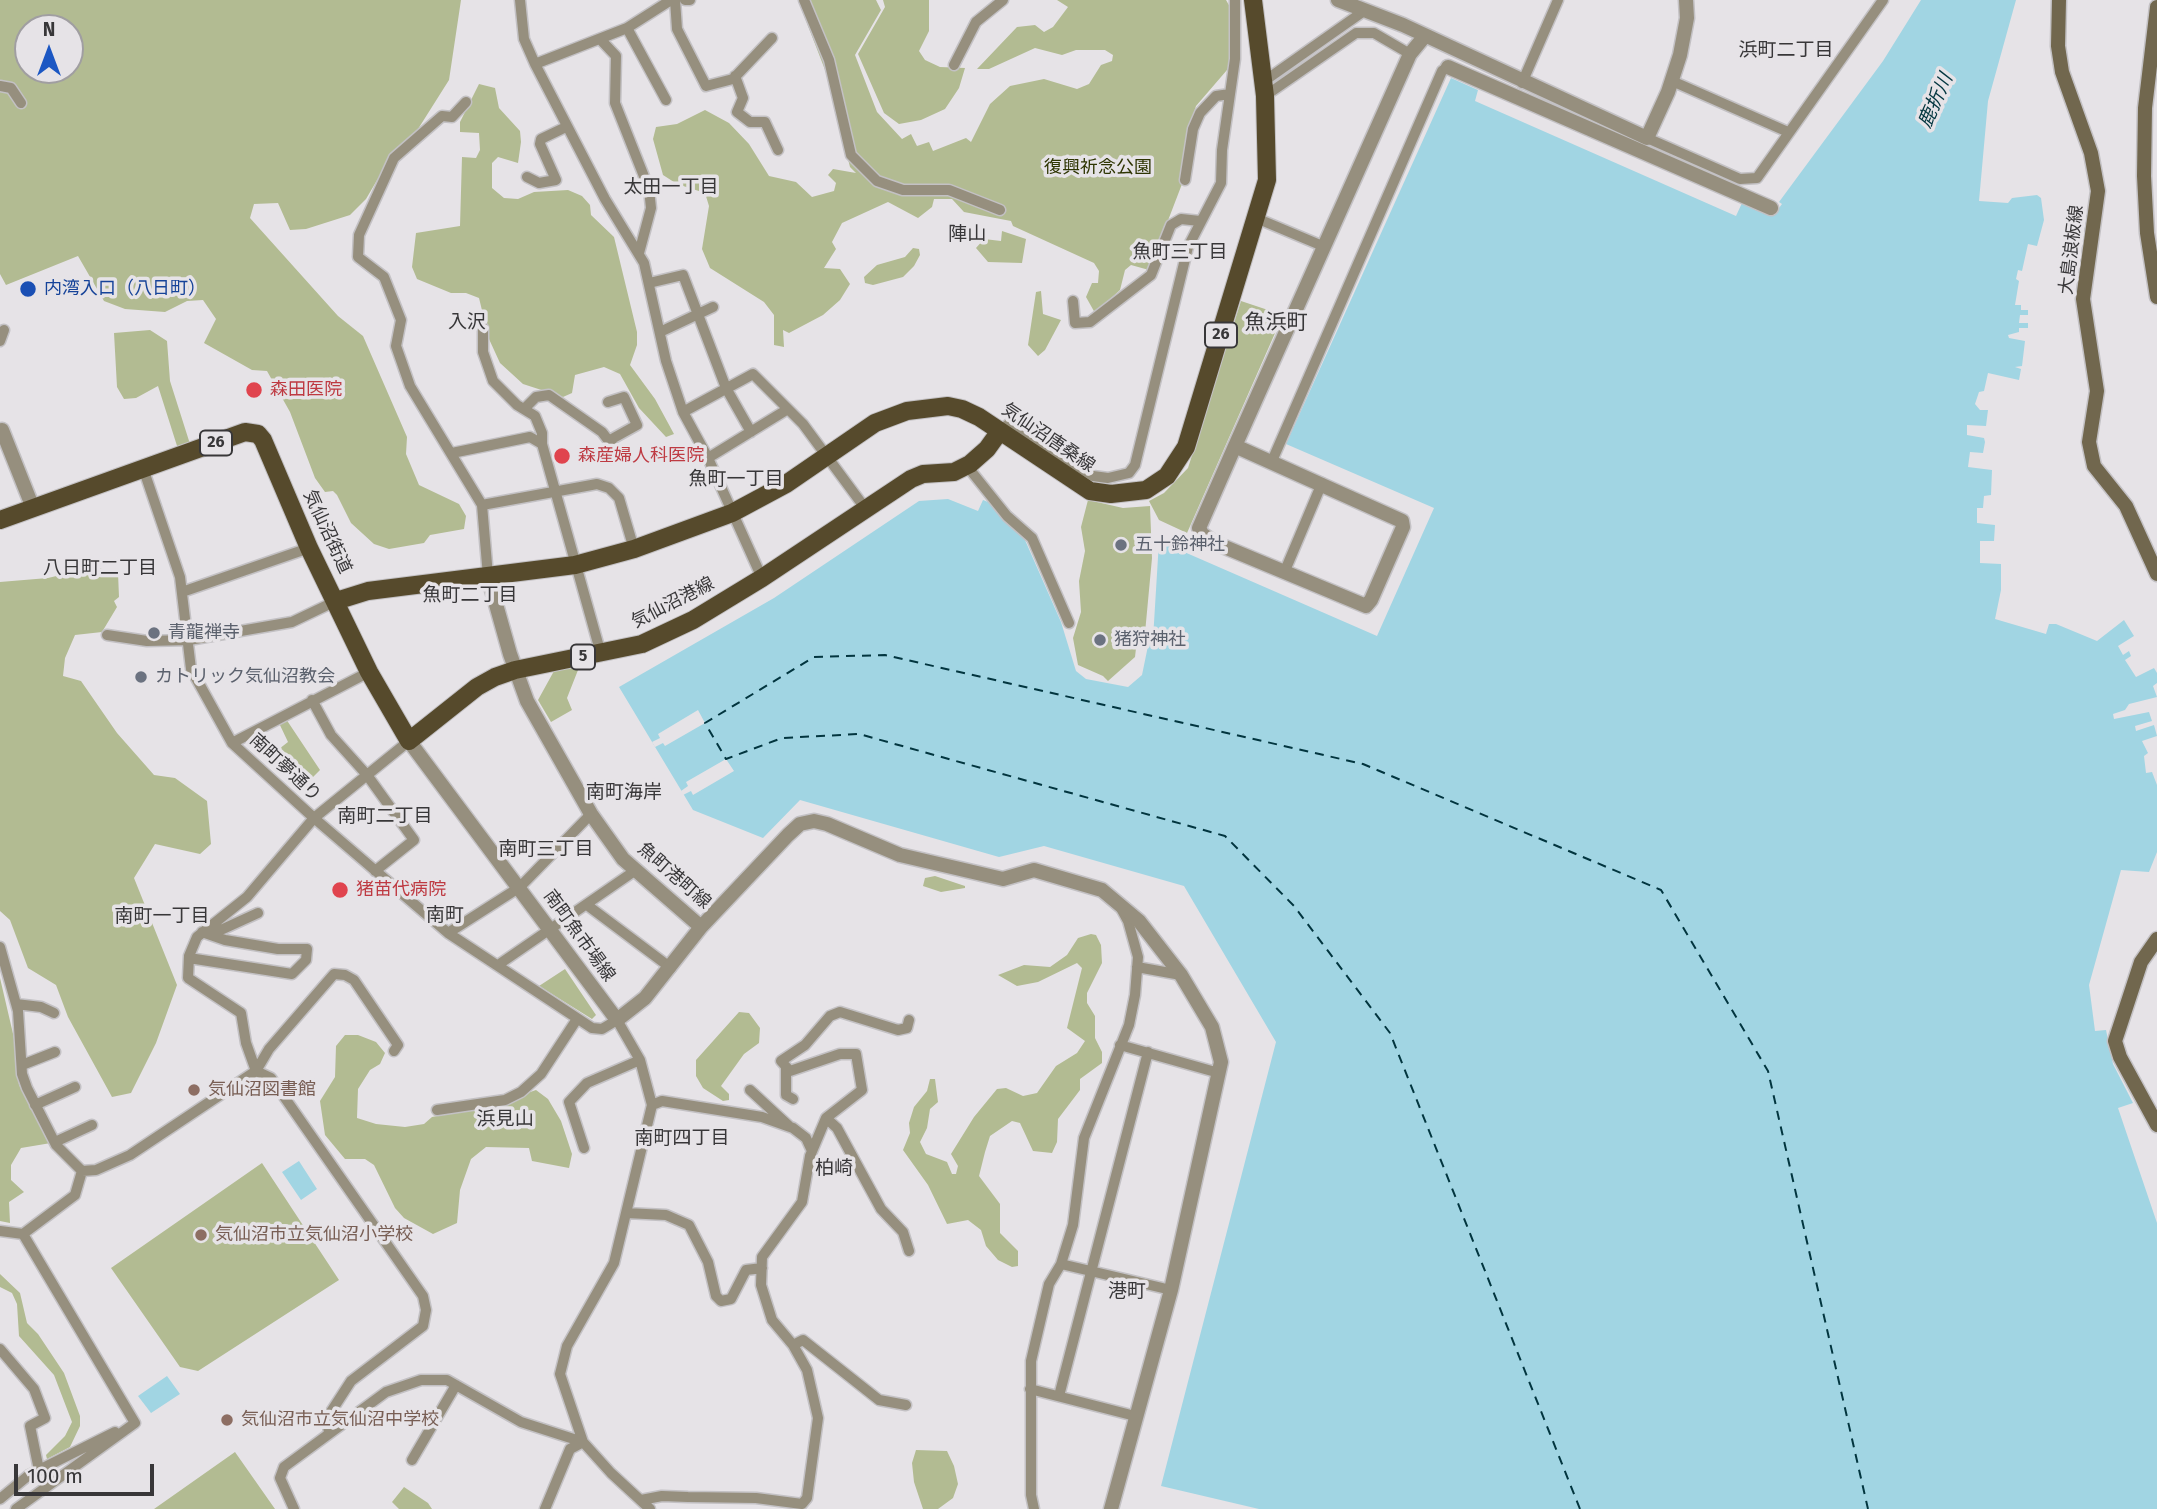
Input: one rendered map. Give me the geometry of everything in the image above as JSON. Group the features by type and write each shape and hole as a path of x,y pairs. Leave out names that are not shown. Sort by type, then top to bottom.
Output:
{"main road":[{"name":"気仙沼唐桑線","path":"732,513 786,484 875,424 906,411 947,406 962,409 1000,431 1090,491 1130,493 1146,490 1167,476 1186,447 1266,180 1264,89 1253,0"},
{"name":"大島浪板線","path":"2059,0 2058,46 2062,72 2091,153 2098,191 2083,299 2098,391 2089,442 2094,466 2103,481 2126,506 2157,574"},
{"path":"2157,7 2146,108 2144,176 2147,233 2157,297"},
{"path":"967,466 987,449 1000,431"},
{"name":"気仙沼街道","path":"0,520 245,432 258,434 263,440 309,548 336,601 368,591 575,565 634,549 732,513"},
{"name":"気仙沼港線","path":"409,741 477,687 515,670 642,644 683,625 762,578 911,479 923,474 954,472 967,466"},
{"path":"336,601 369,672 409,741"},
{"path":"2155,1117 2120,1057 2115,1041 2141,962 2157,939"}],"street":[{"path":"520,0 524,39 535,64 605,199 639,253 683,412 708,458 762,578"},
{"path":"535,64 627,28 673,0 677,29 706,86 715,86 735,76 772,38"},
{"path":"804,0 829,60 851,155 877,181 903,190 949,190 1000,210"},
{"path":"954,65 976,22 1003,0"},
{"path":"1000,431 1010,423 1093,476 1108,478 1129,474 1135,465 1165,353 1182,268 1200,221 1221,183 1222,150 1235,59 1235,0"},
{"path":"1338,0 1740,179 1757,178 1883,0"},
{"path":"1522,83 1558,0"},
{"path":"1647,138 1672,80 1687,19 1686,0"},
{"path":"1264,89 1364,11"},
{"path":"627,28 666,100"},
{"path":"1264,89 1356,33 1374,33 1410,54"},
{"path":"1236,446 1395,515 1402,521 1403,527 1366,606 1284,573 1202,534 1199,528 1410,54 1424,37"},
{"path":"600,39 616,56 615,103 649,189 650,208 639,253"},
{"path":"1272,461 1443,71 1448,67 1771,208"},
{"path":"735,76 743,98 737,112 750,122 765,122 778,150"},
{"path":"1672,80 1788,132"},
{"path":"0,86 11,88 21,103"},
{"path":"1185,180 1193,130 1200,113 1216,96 1230,94"},
{"path":"466,102 452,117 442,116 394,158 359,235 358,257 384,277 401,320 396,346 410,386 482,505 488,576"},
{"path":"527,177 539,183 556,180 540,144 541,139 566,127"},
{"path":"1255,218 1325,247"},
{"path":"1073,301 1075,323 1090,322 1151,275 1171,225 1181,219 1200,221"},
{"path":"649,284 683,275 726,388 751,432"},
{"path":"660,332 713,307"},
{"path":"483,328 483,352 493,381 535,416 542,433 542,444 601,654"},
{"path":"683,412 753,374 828,455 865,508"},
{"path":"524,409 536,397 550,395 610,440 621,457"},
{"path":"608,402 624,397 637,425 610,440"},
{"path":"708,458 788,409"},
{"path":"1,430 33,508"},
{"path":"452,453 530,437 542,444"},
{"path":"967,466 1007,516 1032,538 1069,623"},
{"name":"南町夢通り","path":"143,468 180,577 191,669 232,743 314,818 448,933 592,1027 602,1029 617,1020"},
{"path":"1284,573 1322,483"},
{"path":"482,505 597,484 609,488 619,498 634,549"},
{"path":"183,593 309,548"},
{"name":"魚町港町線","path":"488,576 515,670 540,726 591,814 623,859 701,927 788,835 800,824 814,821 900,855 1003,879 1034,870 1102,890 1116,900"},
{"path":"107,635 147,641 189,640 292,622 336,601"},
{"path":"232,743 369,672"},
{"path":"312,700 331,735 367,775 414,840 375,871"},
{"path":"329,1433 327,1418 351,1381 423,1326 426,1310 423,1296 271,1078 257,1072 246,1043 241,1013 188,978 188,958 202,932 247,897 314,818 409,741"},
{"name":"南町魚市場線","path":"409,741 617,1020"},
{"path":"448,933 520,887 591,814"},
{"path":"498,965 636,870"},
{"path":"1034,1509 1031,1496 1031,1361 1049,1284 1061,1264 1073,1225 1084,1138 1129,1025 1138,967 1138,957 1128,921 1116,900"},
{"path":"1111,1509 1171,1290 1221,1062 1212,1027 1181,975 1153,937 1116,900"},
{"path":"587,905 671,968"},
{"path":"202,932 223,929 258,914"},
{"path":"650,1509 583,1442 560,1374 563,1358 614,1263 652,1105 640,1060 617,1020 645,998 701,927"},
{"path":"188,958 292,974 306,960 307,949 225,940 202,932"},
{"path":"0,947 16,1004 27,1088 55,1143 82,1171"},
{"path":"1138,967 1181,975"},
{"path":"82,1171 96,1170 130,1155 257,1072 269,1049 334,974 345,975 354,980 398,1045 394,1051"},
{"path":"16,1004 41,1007 54,1013"},
{"path":"793,1099 786,1095 786,1068 781,1061 805,1045 830,1016 839,1012 857,1015 898,1030 907,1028 909,1020"},
{"path":"436,1110 505,1100 521,1092 541,1074 577,1019"},
{"path":"1120,1045 1219,1073"},
{"path":"22,1065 52,1051"},
{"path":"1059,1396 1147,1052"},
{"path":"640,1500 675,1496 756,1498 802,1504 807,1498 818,1418 807,1370 793,1345 772,1320 761,1285 762,1257 770,1242 802,1202 812,1151 826,1118 862,1090 856,1054 840,1054 796,1070 786,1068"},
{"path":"584,1148 569,1102 587,1083 640,1060"},
{"path":"35,1105 75,1087"},
{"path":"750,1090 806,1138 812,1151"},
{"path":"652,1105 662,1101 762,1117 790,1127"},
{"path":"826,1118 837,1128 881,1209 903,1232 909,1251"},
{"path":"55,1143 92,1125"},
{"path":"0,1231 23,1234 75,1195 82,1171"},
{"path":"625,1213 666,1215 689,1225 708,1262 716,1296 721,1301 731,1299 746,1270 762,1268"},
{"path":"16,1509 135,1423 23,1234"},
{"path":"1061,1264 1171,1290"},
{"path":"793,1345 803,1340 879,1400 906,1405"},
{"path":"0,1349 34,1389 45,1418 30,1426 39,1470"},
{"path":"294,1509 280,1478 284,1467 386,1392 404,1384 434,1378 456,1385 521,1422 583,1442"},
{"path":"412,1460 456,1385"},
{"path":"1030,1389 1135,1416"},
{"path":"0,1499 39,1470 103,1437 127,1429"},
{"path":"545,1509 569,1449 583,1442"}],"green space":[{"path":"0,0 461,0 449,80 413,137 383,170 366,199 350,215 306,229 290,230 278,203 254,204 250,218 338,316 363,336 407,437 406,454 419,485 459,504 466,516 464,529 430,535 424,543 389,549 374,544 351,523 337,495 333,491 325,492 315,478 290,412 267,371 252,370 204,343 216,319 203,300 187,301 165,312 125,309 104,301 78,256 6,285 0,274"},
{"name":"復興祈念公園","path":"798,0 876,0 881,10 855,55 877,112 902,139 911,134 917,146 929,142 933,151 966,138 971,142 990,104 1010,86 1044,79 1077,89 1089,84 1101,65 1112,61 1113,55 1105,50 1076,50 1062,55 1035,48 989,69 977,69 1017,27 1035,25 1044,32 1053,27 1068,7 1057,0 1226,0 1230,7 1232,60 1227,70 1196,106 1188,131 1182,184 1149,270 1131,265 1125,270 1120,290 1095,313 1086,297 1092,283 1098,283 1099,271 1094,263 1013,226 1011,221 964,212 952,199 934,199 932,207 918,218 888,202 842,223 832,242 836,249 824,268 840,269 850,284 840,300 823,315 789,333 783,330 784,347 774,345 774,315 764,302 710,268 702,249 709,206 705,193 677,184 663,175 653,139 656,127 677,124 705,110 729,123 749,144 769,176 796,182 812,197 834,191 836,183 828,175 833,169 856,173 850,167 827,75"},
{"path":"883,0 929,0 929,31 919,51 925,60 940,67 965,68 959,88 945,109 921,120 899,124 884,113 858,54 885,7"},
{"path":"479,84 495,88 499,108 520,131 518,163 498,157 492,163 492,188 504,198 518,199 534,192 568,190 582,196 590,205 591,215 614,237 637,332 637,345 630,365 655,399 674,434 666,437 639,408 620,374 604,367 575,375 572,393 563,397 523,384 500,363 489,339 479,298 466,293 451,293 417,279 412,267 416,233 460,226 462,157 476,158 480,150 479,133 460,132 460,122"},
{"path":"1002,231 1026,239 1022,263 988,262 976,248 984,239 1001,241"},
{"path":"913,248 919,249 920,255 903,277 873,285 865,283 864,277 877,265 905,257"},
{"path":"1041,291 1043,314 1061,320 1045,350 1038,356 1028,345 1036,292"},
{"path":"1241,301 1283,315 1187,533 1159,520 1149,501 1164,493 1188,468"},
{"path":"150,330 167,341 170,381 190,444 178,449 158,386 136,398 124,399 117,387 114,333"},
{"path":"1088,500 1123,508 1150,506 1152,558 1145,633 1138,631 1135,657 1108,681 1078,665 1073,638 1081,612 1079,581 1085,551 1081,527"},
{"path":"94,567 118,573 119,597 114,601 117,607 102,632 75,635 65,658 63,676 81,681 117,733 154,775 175,778 207,801 211,844 200,854 155,844 134,878 177,985 156,1043 131,1093 112,1097 68,1017 56,985 28,968 10,920 0,911 0,582 48,578"},
{"path":"580,665 567,698 572,710 551,722 538,700 554,671"},
{"path":"286,719 320,770 305,785 279,749 288,742 279,723"},
{"path":"935,876 965,888 941,892 923,886 925,878"},
{"path":"1096,935 1101,945 1102,963 1087,993 1087,1003 1095,1016 1095,1038 1102,1052 1102,1063 1080,1079 1080,1090 1058,1119 1057,1142 1052,1153 1033,1151 1020,1123 1012,1121 990,1136 979,1176 1000,1204 1000,1233 1018,1251 1018,1266 1012,1267 998,1260 986,1246 981,1230 968,1220 947,1224 928,1185 903,1150 910,1133 909,1123 914,1107 927,1091 930,1079 935,1079 938,1102 930,1109 927,1128 920,1142 926,1154 947,1162 952,1174 956,1174 958,1166 951,1154 974,1117 997,1089 1006,1088 1023,1096 1037,1093 1056,1066 1077,1053 1085,1041 1067,1028 1082,968 1077,963 1038,982 1017,986 998,975 1024,965 1050,967 1067,955 1078,938"},
{"path":"565,969 596,1015 592,1019 539,986"},
{"path":"0,978 14,1038 19,1085 51,1143 21,1148 11,1165 11,1180 24,1192 9,1202 10,1223 0,1221"},
{"path":"739,1012 749,1013 760,1028 759,1043 744,1054 721,1086 729,1094 729,1100 723,1101 703,1088 696,1076 696,1060"},
{"path":"345,1035 358,1035 376,1042 385,1053 380,1064 370,1070 358,1089 357,1118 376,1124 405,1127 424,1124 432,1117 490,1106 536,1090 548,1099 561,1121 572,1154 569,1168 532,1161 529,1148 486,1147 471,1159 460,1190 457,1223 433,1234 404,1218 395,1208 374,1165 365,1159 345,1159 325,1135 320,1101 335,1077 336,1046"},
{"path":"262,1163 339,1280 198,1371 180,1367 111,1268"},
{"path":"0,1274 20,1293 27,1323 38,1334 64,1373 80,1416 80,1426 70,1447 47,1459 46,1455 65,1436 72,1422 54,1375 19,1336 17,1304 12,1293 0,1287"},
{"path":"916,1450 947,1451 954,1466 958,1484 953,1498 938,1509 923,1509 914,1482 912,1463"},
{"path":"235,1452 275,1509 154,1509"},
{"path":"404,1487 428,1503 432,1509 399,1509 392,1502"}],"water":[{"name":"鹿折川","path":"1921,0 2016,0 1988,101 1979,201 2008,203 2012,198 2037,195 2041,198 2044,220 2037,246 2028,244 2022,271 2018,270 2016,279 2019,281 2015,305 2021,305 2021,310 2028,310 2028,315 2020,315 2019,323 2028,323 2028,328 2019,328 2019,332 2008,335 2009,338 2025,341 2022,366 2015,367 2021,369 2019,380 1988,373 1984,391 1979,392 1975,404 1980,410 1988,410 1986,426 1967,425 1967,435 1984,438 1985,442 1983,453 1970,452 1968,467 1992,470 1991,495 1984,496 1983,508 1977,508 1977,523 1995,525 1994,541 1980,541 1980,563 2001,564 2001,590 1995,619 2046,634 2049,624 2056,624 2097,641 2124,620 2134,636 2118,646 2123,655 2129,651 2131,656 2125,660 2136,677 2154,668 2157,673 2157,683 2153,686 2157,697 2129,704 2125,710 2113,714 2114,719 2149,712 2152,721 2135,726 2136,731 2154,725 2157,736 2142,741 2148,753 2144,756 2146,773 2152,772 2157,785 2157,852 2149,872 2121,870 2089,985 2095,1031 2106,1030 2113,1064 2133,1103 2118,1108 2157,1223 2157,1509 1259,1509 1161,1486 1276,1042 1184,886 1044,846 999,857 800,800 763,838 693,810 619,687 774,598 919,501 948,499 978,511 983,500 988,502 1025,540 1061,622 1076,671 1086,679 1128,687 1142,675 1149,641 1153,639 1159,541 1377,636 1434,508 1286,444 1451,78 1478,90 1475,101 1736,216 1742,203 1773,216 1782,204 1779,202 1883,61"},
{"path":"299,1161 317,1189 301,1200 282,1172"},
{"path":"167,1376 180,1394 151,1413 138,1396"}],"pier":[{"path":"698,710 705,723 665,746 663,743 655,747 652,742 660,738 658,734"},
{"path":"726,759 734,771 693,795 691,791 683,795 681,791 688,786 686,782"}],"ferry route":[{"path":"1580,1509 1390,1033 1294,906 1225,836 859,734 782,738 726,759 705,723 814,657 885,655 1363,764 1661,890 1768,1071 1868,1509"}],"place":[{"name":"内湾入口（八日町）","path":"28,289"},
{"name":"森田医院","path":"254,390"},
{"name":"森産婦人科医院","path":"562,456"},
{"name":"五十鈴神社","path":"1121,545"},
{"name":"青龍禅寺","path":"154,633"},
{"name":"猪狩神社","path":"1100,640"},
{"name":"カトリック気仙沼教会","path":"141,677"},
{"name":"猪苗代病院","path":"340,890"},
{"name":"気仙沼図書館","path":"194,1090"},
{"name":"気仙沼市立気仙沼小学校","path":"201,1235"},
{"name":"気仙沼市立気仙沼中学校","path":"227,1420"}],"district":[{"name":"浜町二丁目","path":"1786,51"},
{"name":"太田一丁目","path":"671,188"},
{"name":"陣山","path":"967,235"},
{"name":"魚町三丁目","path":"1180,253"},
{"name":"入沢","path":"467,323"},
{"name":"魚浜町","path":"1276,323"},
{"name":"魚町一丁目","path":"736,480"},
{"name":"八日町二丁目","path":"100,569"},
{"name":"魚町二丁目","path":"470,596"},
{"name":"南町海岸","path":"624,793"},
{"name":"南町二丁目","path":"385,817"},
{"name":"南町三丁目","path":"546,850"},
{"name":"南町","path":"445,916"},
{"name":"南町一丁目","path":"162,917"},
{"name":"浜見山","path":"505,1120"},
{"name":"南町四丁目","path":"682,1139"},
{"name":"柏崎","path":"834,1169"},
{"name":"港町","path":"1127,1292"}]}
